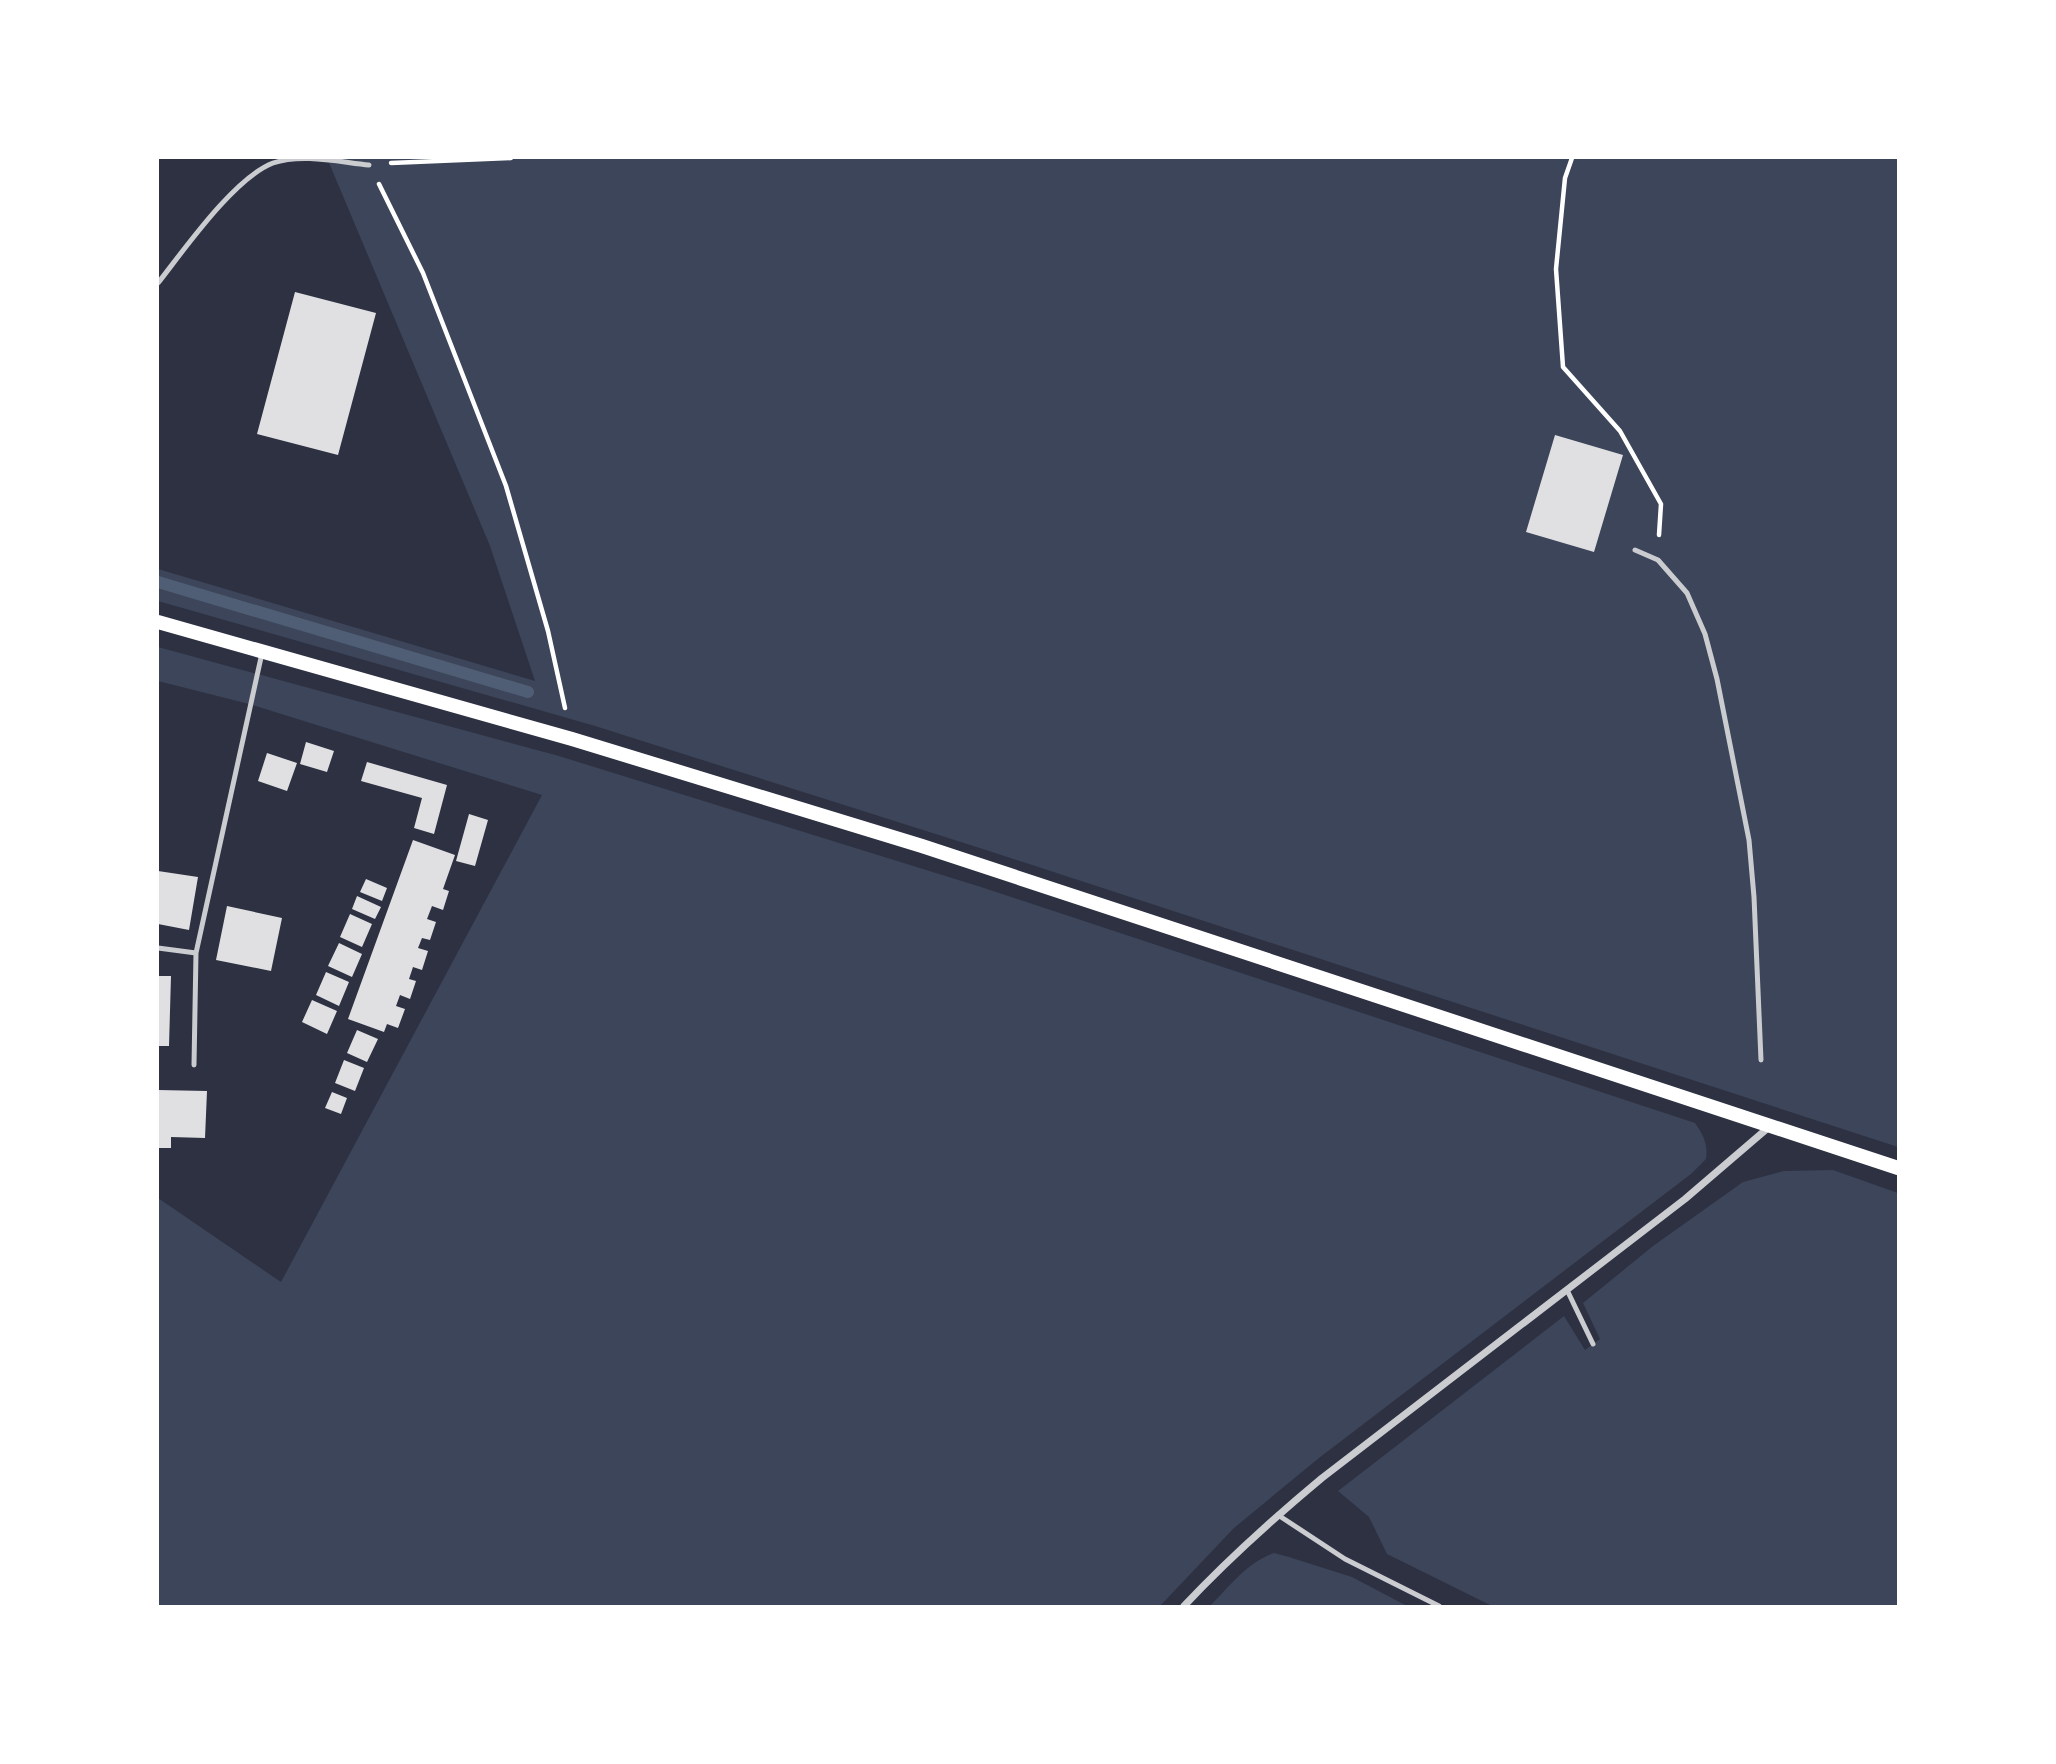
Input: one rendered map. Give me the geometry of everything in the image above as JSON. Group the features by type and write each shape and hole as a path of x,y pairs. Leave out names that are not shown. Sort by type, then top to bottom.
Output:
{"main road":[{"path":"158,622 572,740 947,854 1899,1168"}],"street":[{"path":"1184,1606 1278,1515 1322,1478 1685,1199 1770,1126"}],"lane":[{"path":"158,284 226,199 250,176 272,163 296,159 369,165"},
{"path":"1635,550 1658,560 1687,593 1705,634 1749,839 1761,1060"},
{"path":"194,1065 197,953 262,651"},
{"path":"158,948 197,953"},
{"path":"1567,1290 1593,1344"},
{"path":"1278,1515 1345,1559 1439,1606"}],"path":[{"path":"511,158 369,165 423,273 506,485 548,631 572,740"},
{"path":"1572,158 1565,178 1556,268 1563,367 1620,431 1661,504 1658,560"}],"shaded area":[{"path":"327,158 1898,158 1898,1147 986,850 595,726 158,601 158,569 535,681 490,546"},
{"path":"158,647 559,756 981,887 1695,1123 1705,1140 1706,1159 1691,1174 1319,1458 1234,1528 1160,1606 158,1606 158,1198 281,1282 542,795 249,704 158,681"},
{"path":"1833,1170 1898,1193 1898,1606 1492,1606 1387,1554 1369,1517 1338,1491 1564,1316 1585,1350 1600,1339 1583,1303 1653,1246 1743,1182 1784,1171"},
{"path":"1274,1553 1352,1577 1407,1606 1210,1606 1247,1569"}],"building":[{"path":"295,292 376,313 338,455 257,434"},
{"path":"1555,435 1623,455 1594,552 1526,532"},
{"path":"306,742 334,751 327,772 300,764"},
{"path":"267,753 297,763 287,791 258,781"},
{"path":"367,762 447,785 434,834 414,828 422,798 361,781"},
{"path":"469,814 488,820 475,866 456,861"},
{"path":"413,840 455,855 443,889 449,891 443,910 432,906 427,919 436,922 430,940 422,938 418,948 428,951 422,970 413,967 409,979 416,981 410,999 400,995 396,1006 405,1009 398,1028 387,1024 384,1032 348,1019"},
{"path":"158,871 198,877 189,930 158,924"},
{"path":"366,879 387,888 382,901 360,892"},
{"path":"357,896 381,907 375,919 352,909"},
{"path":"227,906 282,918 271,971 216,960"},
{"path":"350,914 372,924 362,947 340,937"},
{"path":"339,943 362,954 352,977 328,966"},
{"path":"326,972 349,982 339,1006 316,995"},
{"path":"158,976 171,976 169,1046 158,1046"},
{"path":"312,1000 337,1011 327,1034 302,1022"},
{"path":"357,1030 378,1039 367,1062 347,1053"},
{"path":"344,1060 364,1068 355,1091 335,1083"},
{"path":"158,1090 207,1091 205,1138 171,1137 171,1148 158,1148"},
{"path":"332,1092 347,1098 341,1114 325,1108"}],"waterway":[{"path":"158,582 528,692"}]}
